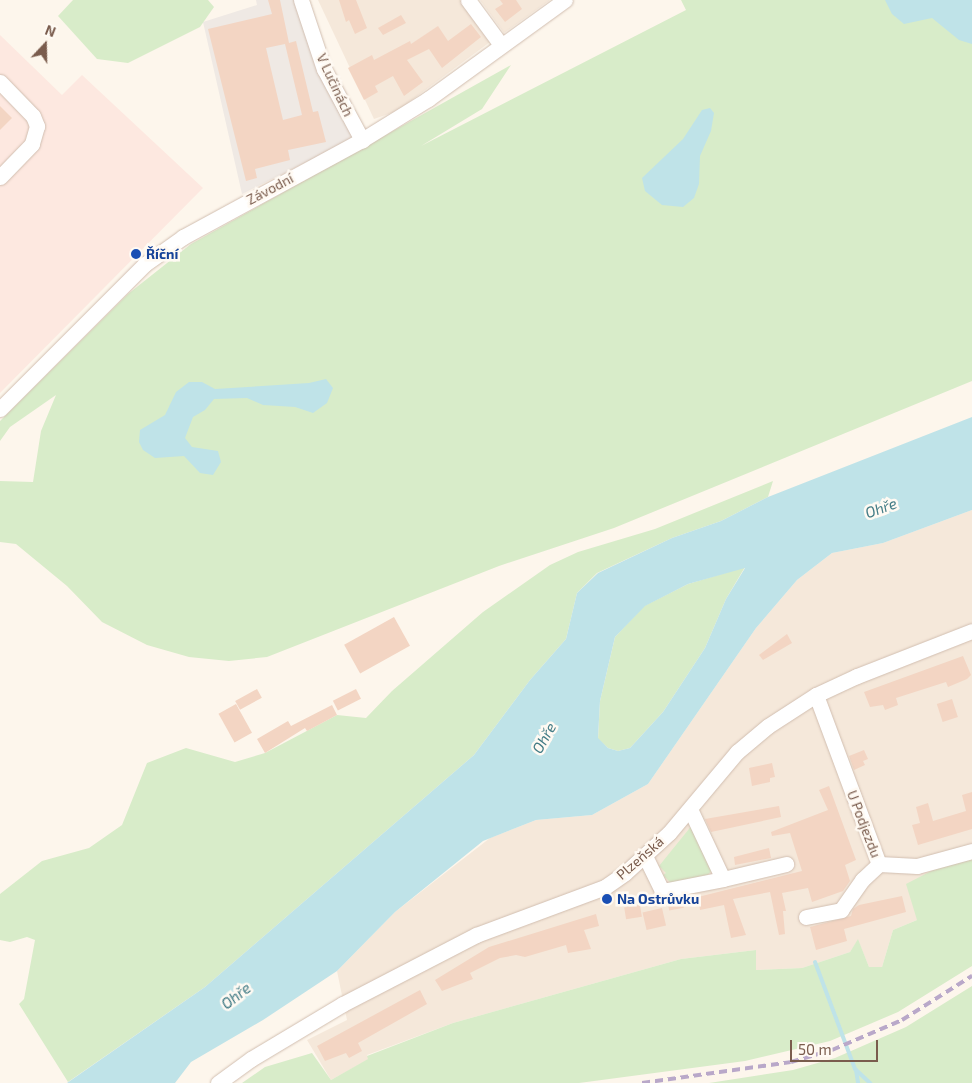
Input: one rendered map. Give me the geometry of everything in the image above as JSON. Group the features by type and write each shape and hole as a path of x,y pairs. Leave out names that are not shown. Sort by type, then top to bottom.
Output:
{"street":[{"name":"V Lučinách","path":"301,0 324,69 362,140"},
{"path":"468,0 501,45"},
{"name":"Závodní","path":"0,409 145,264 182,237 362,140 428,100 565,0"},
{"path":"0,82 33,116 37,126 32,144 0,177"},
{"name":"Plzeňská","path":"218,1083 251,1059 343,1004 476,935 594,893 644,856 690,809 738,752 768,726 816,695 972,630"},
{"name":"U Podjezdu","path":"806,917 841,910 862,880 879,864 816,695"},
{"path":"690,809 723,879"},
{"path":"879,864 917,866 972,851"},
{"path":"644,856 662,891 786,864"}],"shaded area":[{"path":"256,0 294,0 322,77 353,139 242,194 203,22 257,5"},
{"path":"318,0 460,0 490,42 397,111 374,119"},
{"path":"480,0 550,0 504,33"},
{"path":"0,35 62,95 82,75 203,188 0,393"},
{"path":"972,510 972,858 917,920 893,930 882,967 869,967 858,940 850,952 802,968 756,970 756,950 681,959 453,1023 367,1055 369,1059 331,1080 307,1040 347,1020 337,971 395,912 490,838 536,820 592,815 648,784 756,628 797,580 832,553 883,543"}],"green space":[{"path":"73,0 208,0 214,7 200,27 128,63 97,59 58,16"},
{"path":"681,0 972,0 972,381 614,528 499,566 267,657 229,661 189,657 147,645 102,622 67,586 16,544 0,542 0,481 33,482 41,431 56,395 10,427 0,441 0,421 128,294 191,244 511,65 482,109 421,146 686,10"},
{"path":"773,481 768,497 721,521 672,538 597,573 577,593 566,639 530,680 474,755 205,987 68,1082 19,1004 24,999 35,940 27,937 10,942 0,940 0,894 42,861 89,848 122,825 147,763 186,748 235,762 265,753 337,715 366,718 392,691 483,612 550,565 578,552 655,529"},
{"path":"745,567 726,599 705,648 663,712 630,748 618,751 608,748 598,739 600,701 615,637 644,606 688,584"},
{"path":"693,824 714,868 705,878 674,886 663,875 666,873 659,866"},
{"path":"972,858 972,966 898,1012 830,1041 745,1061 579,1083 242,1083 265,1067 312,1053 331,1080 368,1059 367,1056 453,1023 681,959 756,950 756,970 802,968 850,952 858,939 869,967 882,967 893,930 917,920 906,884 937,868"},
{"path":"972,986 972,1083 709,1083 793,1070 835,1058 906,1027"}],"water":[{"path":"885,0 972,0 972,44 959,40 932,18 904,24 892,14"},
{"path":"710,108 714,113 711,131 700,156 699,184 694,198 683,207 662,205 645,191 642,178 683,139 702,110"},
{"path":"326,379 333,388 327,403 313,413 295,407 263,405 247,398 214,399 205,410 193,417 185,438 192,447 218,451 221,462 213,475 200,473 184,456 155,458 143,450 139,442 140,430 165,415 176,392 189,382 202,382 215,389 309,383"},
{"name":"Ohře","path":"972,417 972,510 883,543 832,553 797,580 756,628 648,784 592,815 536,820 483,841 395,912 337,971 263,1020 191,1062 175,1083 67,1083 205,987 474,755 530,680 566,639 577,593 598,573 672,538 721,521 768,497","holes":["745,568 726,599 705,648 663,712 630,748 618,751 608,748 598,738 600,701 615,637 645,606 688,584"]}],"building":[{"path":"268,0 280,0 289,43 296,41 313,112 318,111 326,142 288,150 290,160 255,169 257,178 246,181 208,29 272,14","holes":["285,44 302,115 283,120 266,48"]},
{"path":"339,0 356,0 367,28 355,34 349,20 346,22"},
{"path":"500,0 516,0 522,9 505,22 495,9 503,4"},
{"path":"401,15 406,23 383,35 378,28"},
{"path":"471,24 481,37 442,68 429,49 407,60 423,82 404,96 393,76 375,86 378,92 364,100 348,68 372,55 374,60 410,41 411,44 438,26 448,41"},
{"path":"0,106 12,118 0,130"},
{"path":"394,617 410,646 360,673 344,645"},
{"path":"787,634 792,643 763,660 759,655"},
{"path":"963,656 971,675 967,679 948,687 946,682 896,698 898,705 885,710 883,705 870,707 864,692"},
{"path":"257,689 262,698 240,710 235,701"},
{"path":"356,689 361,699 338,711 333,701"},
{"path":"952,699 958,717 943,722 937,704"},
{"path":"236,704 252,733 235,743 219,714"},
{"path":"332,705 337,715 307,731 305,728 265,753 257,739 288,721 291,726"},
{"path":"864,750 868,759 863,761 865,765 854,770 849,756"},
{"path":"772,763 775,777 770,778 770,782 752,786 749,768"},
{"path":"829,786 856,860 845,865 850,881 843,891 812,902 808,888 782,893 786,911 783,911 785,934 779,935 770,892 733,899 746,935 731,938 724,905 700,910 698,897 802,871 790,833 772,836 771,832 828,810 819,790"},
{"path":"972,792 972,829 918,845 912,825 920,823 916,807 928,803 933,821 966,811 962,795"},
{"path":"779,806 781,817 711,832 705,819"},
{"path":"769,848 771,858 735,865 734,857"},
{"path":"902,896 906,912 844,929 847,941 816,950 810,927 851,916 853,909 859,905"},
{"path":"682,897 684,908 669,910 667,900"},
{"path":"640,905 642,917 626,919 624,908"},
{"path":"662,908 666,926 647,930 643,912"},
{"path":"596,914 599,926 584,930 591,949 568,953 566,945 525,957 516,955 500,958 470,973 473,979 442,991 435,980 489,947"},
{"path":"420,990 427,1004 358,1043 362,1051 349,1058 346,1053 325,1061 317,1046"}],"waterway":[{"path":"815,962 855,1069 870,1083"},
{"path":"856,1070 858,1083"}],"railway":[{"path":"642,1083 791,1062 832,1050 902,1020 972,976"}],"place":[{"name":"Říční","path":"136,254"},
{"name":"Na Ostrůvku","path":"607,899"}]}
